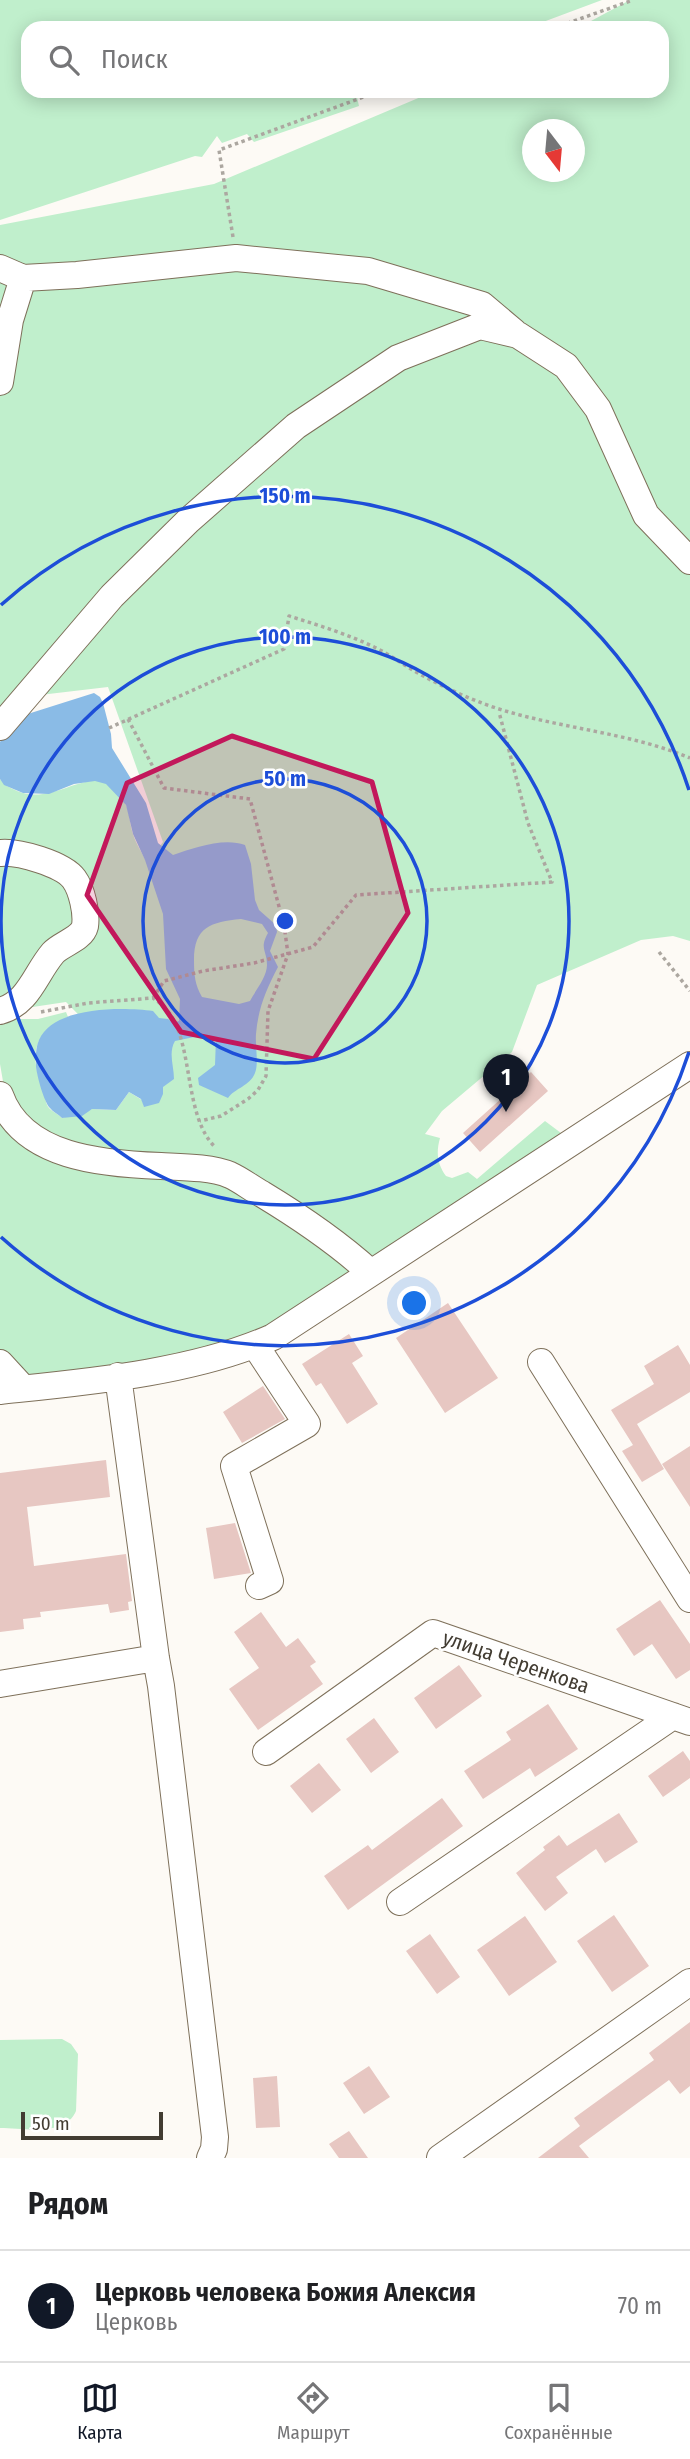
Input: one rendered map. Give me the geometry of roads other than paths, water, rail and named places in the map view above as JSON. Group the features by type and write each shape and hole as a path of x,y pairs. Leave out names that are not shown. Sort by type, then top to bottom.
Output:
{"street":[{"path":"0,382 10,320 11,273 77,275 236,258 368,271 482,305 518,335 565,366 598,409 646,515 690,562"},
{"path":"0,727 112,596 188,521 296,426 398,358 480,326 518,335"},
{"path":"0,853 9,852 40,860 68,873 79,890 85,928 57,948 22,999 15,1006 2,1011"},
{"path":"0,1363 11,1389 118,1376 213,1358 255,1345 272,1337 690,1065"},
{"path":"0,1095 16,1123 63,1152 108,1162 229,1174 320,1231 370,1272"},
{"path":"255,1345 307,1423 234,1466 270,1581 258,1586"},
{"path":"541,1363 690,1599"},
{"path":"118,1376 162,1686 215,2137 210,2158"},
{"name":"улица Черенкова","path":"266,1752 433,1633 681,1719"},
{"path":"0,1684 156,1658"},
{"name":"улица Черенкова","path":"400,1902 681,1719"},
{"path":"440,2158 690,1982"}],"water":[{"path":"94,693 103,703 112,748 146,803 158,843 173,855 218,843 245,845 251,864 255,900 259,910 276,925 277,932 270,951 278,967 266,992 259,1016 255,1073 250,1081 228,1098 199,1085 198,1078 215,1065 216,1038 204,1035 175,1041 172,1055 174,1079 163,1087 159,1103 144,1107 141,1099 129,1092 116,1110 92,1109 82,1116 62,1118 48,1105 36,1067 38,1043 47,1029 73,1015 107,1009 153,1011 159,1018 173,1023 179,1021 180,999 166,969 163,914 145,860 133,834 126,805 106,784 95,781 74,784 49,794 23,793 4,785 0,779 0,742 15,718","holes":["241,919 262,924 268,933 264,946 266,970 250,1001 239,1004 202,997 196,984 194,965 195,949 201,933 206,928 230,920"]}],"place":[{"name":"Церковь человека Божия Алексия","path":"506,1112"}]}
